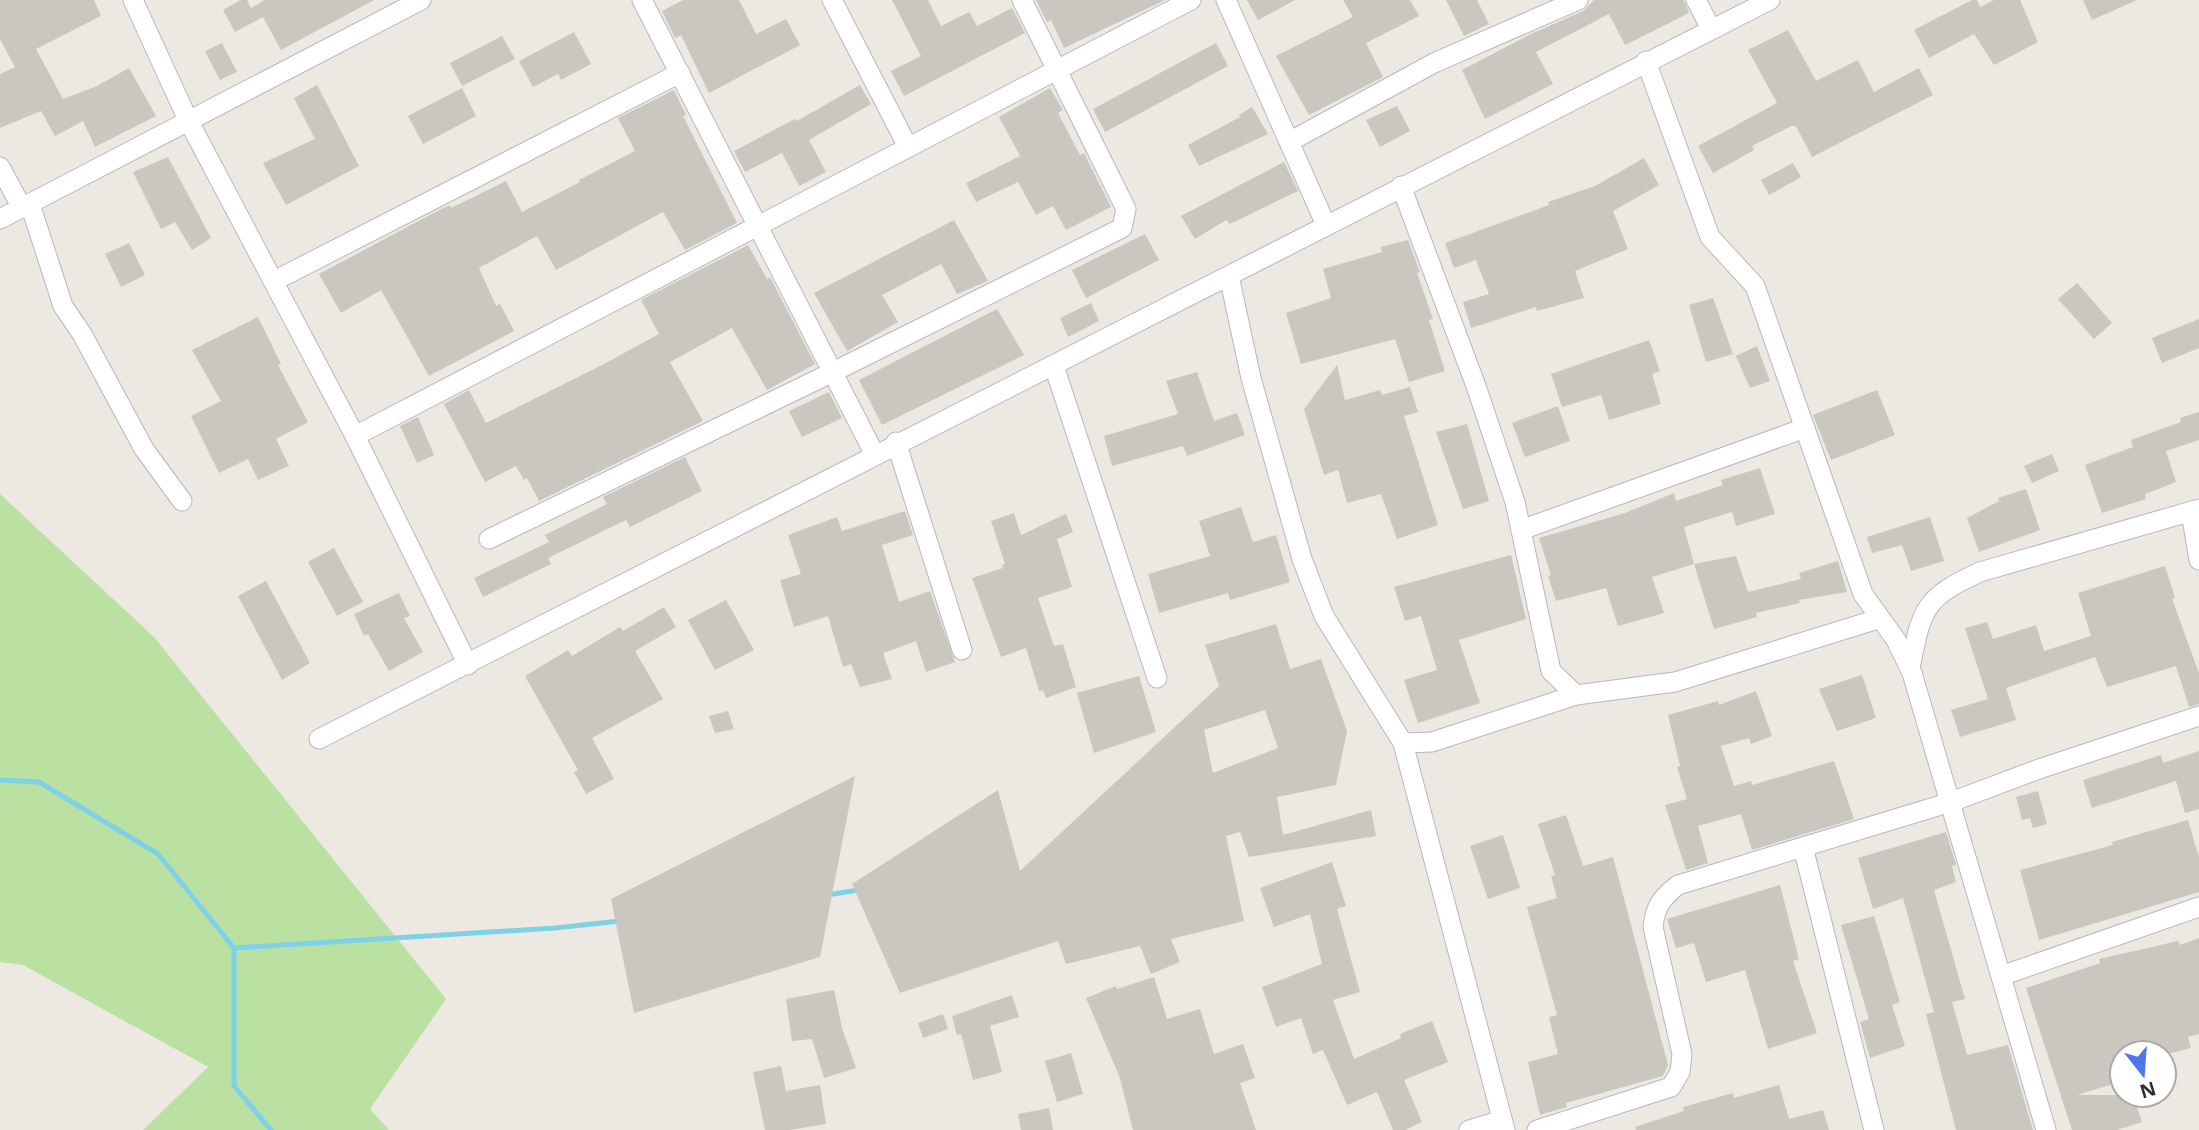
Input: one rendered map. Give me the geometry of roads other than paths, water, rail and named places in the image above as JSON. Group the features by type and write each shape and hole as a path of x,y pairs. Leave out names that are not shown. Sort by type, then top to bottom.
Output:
{"street":[{"path":"133,0 188,120 355,436 468,665"},
{"path":"0,219 421,0"},
{"path":"642,0 875,455"},
{"path":"832,0 908,147"},
{"path":"489,538 833,372 1122,228 1126,209 1022,0"},
{"path":"355,436 1191,0"},
{"path":"1226,0 1326,225"},
{"path":"1289,142 1434,63 1578,0"},
{"path":"1696,0 1711,29"},
{"path":"319,739 468,665 896,442 1054,366 1401,186 1770,0"},
{"path":"1646,61 1710,237 1755,286 1863,594 1878,619 1896,640 1910,668 2046,1130"},
{"path":"274,281 680,73"},
{"path":"0,167 26,206 63,306 82,334 144,449 183,501"},
{"path":"1401,186 1516,502 1551,671 1576,695"},
{"path":"1228,276 1251,378 1302,559 1324,616 1403,743 1503,1125 1469,1130"},
{"path":"1054,366 1157,678"},
{"path":"1521,530 1805,428"},
{"path":"896,442 962,650"},
{"path":"1910,668 1920,621 1931,601 1949,586 1980,572 2195,510 2199,560"},
{"path":"1403,743 1432,742 1576,695 1675,682 1878,619"},
{"path":"1537,1130 1671,1087 1680,1072 1682,1054 1653,927 1655,911 1665,895 1678,885 1951,802 2039,769 2199,716"},
{"path":"1803,847 1874,1130"},
{"path":"2001,976 2199,906"}],"waterway":[{"path":"0,780 39,782 158,854 234,948 234,1086 271,1130"},
{"path":"827,895 859,890"},
{"path":"234,948 555,928 620,921"}]}
